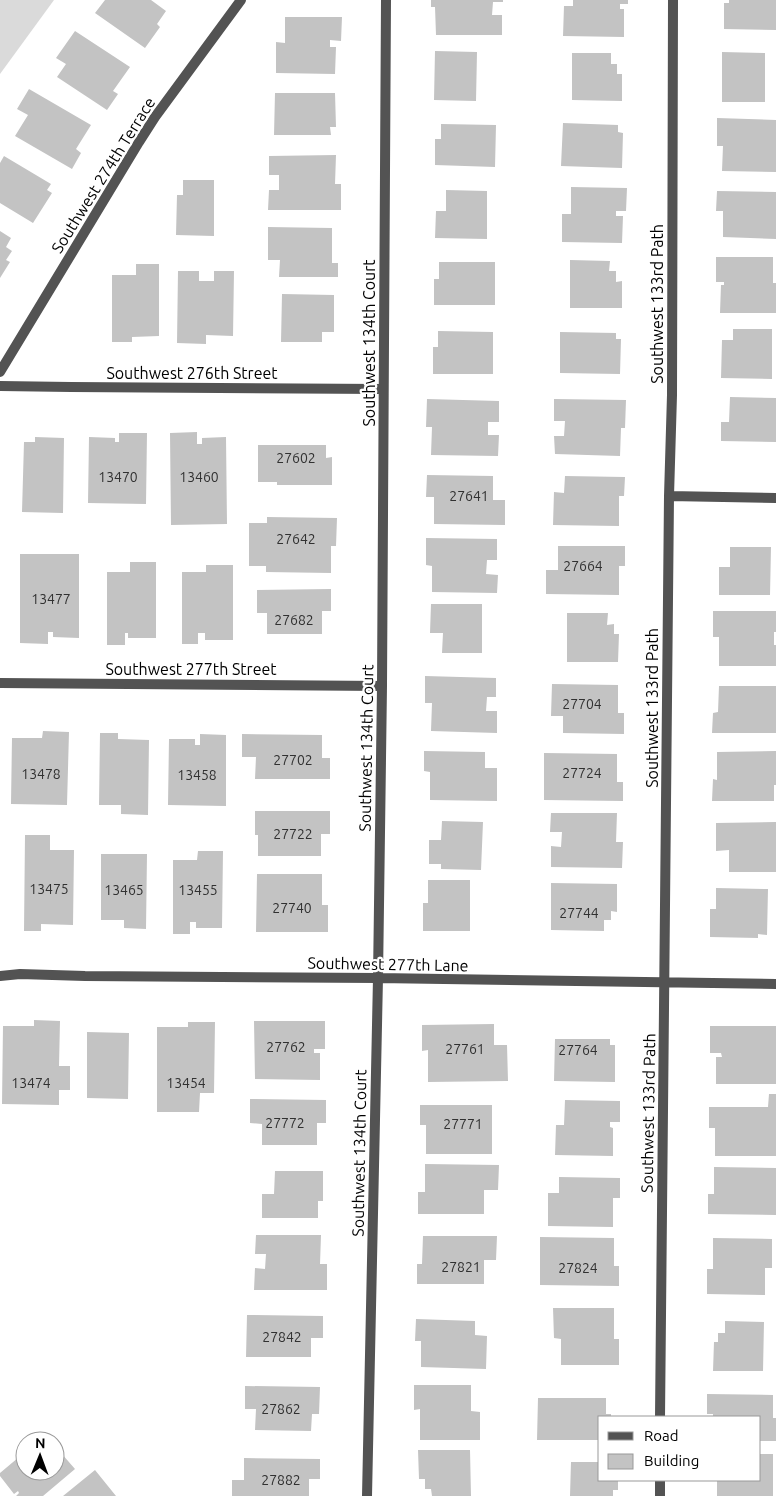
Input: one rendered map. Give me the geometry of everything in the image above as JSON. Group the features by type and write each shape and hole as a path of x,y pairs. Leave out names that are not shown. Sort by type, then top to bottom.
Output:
{"street":[{"name":"Southwest 274th Terrace","path":"0,372 147,129 241,0"},
{"name":"Southwest 134th Court","path":"367,1496 382,686 386,0"},
{"name":"Southwest 133rd Path","path":"660,1416 669,496 672,395 673,0"},
{"name":"Southwest 276th Street","path":"0,386 384,389"},
{"path":"669,496 776,498"},
{"name":"Southwest 277th Street","path":"0,683 382,686"},
{"name":"Southwest 277th Lane","path":"0,976 20,974 776,984"},
{"path":"660,1481 660,1496"}],"shaded area":[{"path":"0,0 54,0 0,74"}],"building":[{"path":"105,0 151,0 166,11 157,24 160,27 145,48 95,13"},
{"path":"431,0 503,0 503,2 493,2 492,15 502,15 502,35 436,35 435,7 431,7"},
{"path":"573,0 628,0 628,4 620,4 620,9 624,9 624,37 563,36 564,6 573,6"},
{"path":"729,0 776,0 776,30 724,29 724,3 729,3"},
{"path":"285,17 342,17 341,41 330,40 330,47 336,47 335,74 276,73 276,42 285,43"},
{"path":"75,31 130,67 113,91 118,94 107,110 57,77 66,64 56,58"},
{"path":"435,51 477,52 476,101 434,100"},
{"path":"722,52 765,53 765,102 722,102"},
{"path":"572,53 611,53 611,64 617,64 617,74 622,74 622,101 572,100"},
{"path":"29,89 91,125 76,149 81,153 72,169 15,136 28,115 17,109"},
{"path":"275,93 335,93 336,127 330,127 331,135 274,135"},
{"path":"717,118 776,120 776,172 722,171 723,146 717,146"},
{"path":"563,123 618,125 618,132 623,133 622,168 561,166"},
{"path":"441,124 496,125 495,167 435,165 435,139 441,139"},
{"path":"336,155 335,184 341,184 341,210 268,210 269,190 279,190 279,175 269,175 269,156"},
{"path":"4,156 51,184 47,190 52,193 33,223 0,203 0,163"},
{"path":"183,180 214,180 214,236 176,235 177,195 183,195"},
{"path":"571,187 627,188 626,211 616,211 616,216 623,216 622,243 562,242 562,214 571,214"},
{"path":"446,190 487,191 487,239 435,238 436,211 446,211"},
{"path":"717,191 776,192 776,239 723,237 723,211 716,211"},
{"path":"268,227 332,228 332,263 338,263 338,277 279,277 280,260 268,260"},
{"path":"0,231 11,238 6,247 12,251 6,260 10,262 0,278"},
{"path":"716,257 773,257 773,283 776,283 776,313 720,313 721,285 724,285 724,282 716,282"},
{"path":"570,260 610,261 609,271 616,271 616,282 622,281 622,308 570,308"},
{"path":"439,262 495,262 495,305 434,305 434,279 439,279"},
{"path":"136,264 159,264 159,336 132,337 132,342 112,342 112,275 136,275"},
{"path":"178,271 199,271 199,281 214,281 214,271 234,271 233,336 206,335 206,344 177,343"},
{"path":"282,294 334,295 334,332 322,332 322,342 281,342"},
{"path":"733,329 772,329 772,379 721,378 722,340 733,340"},
{"path":"438,331 493,332 493,374 433,374 433,347 438,347"},
{"path":"560,332 616,333 616,339 621,339 620,374 560,373"},
{"path":"730,397 776,398 776,442 721,441 721,422 729,422"},
{"path":"427,399 499,401 499,422 488,422 488,435 499,435 498,456 431,455 432,427 426,427"},
{"path":"554,399 626,400 625,428 621,428 620,456 555,454 554,436 564,436 565,421 554,421"},
{"path":"197,432 197,444 202,444 202,438 226,437 227,524 171,525 170,433"},
{"path":"119,433 147,433 146,504 88,503 89,437 115,438 115,442 119,442"},
{"path":"35,437 64,438 63,513 22,512 24,442 35,442"},
{"path":"258,445 326,445 326,458 332,457 332,485 277,485 277,482 258,482"},
{"path":"427,475 493,476 493,500 505,500 505,525 434,524 434,497 426,497"},
{"path":"565,476 625,477 624,496 619,496 619,526 553,525 554,492 564,493"},
{"path":"267,517 337,518 336,546 331,546 331,573 266,572 266,566 249,566 249,523 267,523"},
{"path":"426,538 497,539 497,560 487,560 486,574 498,575 497,593 432,592 432,566 426,565"},
{"path":"558,546 625,546 625,566 619,566 619,595 546,594 546,570 558,570"},
{"path":"730,547 771,547 770,595 719,595 719,567 730,567"},
{"path":"20,554 79,554 79,638 53,637 53,632 48,632 48,644 20,643"},
{"path":"130,562 156,562 156,638 128,638 128,633 125,633 125,645 107,645 107,572 130,572"},
{"path":"206,565 233,565 233,640 205,640 205,633 198,633 198,644 182,644 182,572 206,572"},
{"path":"331,589 331,611 322,611 322,634 267,634 267,613 257,613 257,590"},
{"path":"431,604 482,604 482,653 442,653 443,633 430,633"},
{"path":"713,611 776,611 774,645 776,645 776,666 719,666 719,637 713,637"},
{"path":"567,613 608,613 607,625 614,624 614,634 619,634 618,662 567,662"},
{"path":"425,676 496,678 496,697 487,697 486,711 497,711 497,733 431,731 432,703 425,703"},
{"path":"552,684 618,685 618,713 624,713 624,734 563,733 563,716 551,716"},
{"path":"719,686 776,686 776,733 712,733 713,713 718,712"},
{"path":"43,731 69,732 67,805 11,804 12,738 42,738"},
{"path":"100,733 118,733 118,739 149,740 148,815 121,814 121,805 99,805"},
{"path":"200,734 226,735 226,806 168,805 169,739 195,739 195,745 200,745"},
{"path":"242,734 322,735 322,758 330,758 330,779 255,779 256,757 242,757"},
{"path":"424,751 485,752 485,768 497,768 497,801 430,800 430,772 424,771"},
{"path":"776,751 774,801 712,801 713,779 717,780 717,752"},
{"path":"544,753 617,754 617,782 623,782 623,801 544,800"},
{"path":"255,811 330,811 330,834 321,834 321,856 258,856 258,835 255,835"},
{"path":"551,813 617,813 616,842 623,842 622,868 551,867 551,846 561,847 562,832 550,832"},
{"path":"442,821 483,822 481,870 441,869 441,864 429,864 429,840 441,840"},
{"path":"776,822 776,872 729,872 729,850 716,851 716,823"},
{"path":"25,835 50,835 50,850 74,850 73,925 41,924 41,931 24,931"},
{"path":"198,851 223,851 222,928 196,928 196,922 190,922 190,934 173,934 173,860 197,860"},
{"path":"101,854 147,854 146,929 124,928 124,920 101,920"},
{"path":"257,874 322,874 322,905 328,905 328,932 256,932"},
{"path":"428,880 470,880 470,931 423,931 423,903 428,903"},
{"path":"551,883 617,884 617,912 611,911 611,920 604,920 604,931 551,930"},
{"path":"716,888 768,889 767,935 758,934 758,938 710,937 710,909 716,909"},
{"path":"34,1020 60,1021 59,1066 70,1066 70,1090 59,1090 59,1105 2,1104 3,1026 34,1026"},
{"path":"254,1021 325,1021 325,1049 314,1049 314,1053 320,1053 320,1080 255,1079"},
{"path":"188,1022 215,1022 214,1093 200,1093 199,1112 157,1112 157,1027 188,1027"},
{"path":"494,1024 494,1045 507,1045 508,1081 428,1082 428,1050 422,1051 422,1025"},
{"path":"710,1026 776,1026 776,1084 716,1084 716,1057 722,1057 721,1053 710,1053"},
{"path":"87,1032 129,1033 128,1099 87,1098"},
{"path":"555,1039 610,1039 610,1045 615,1045 615,1082 554,1081"},
{"path":"769,1094 776,1094 776,1156 715,1156 715,1128 709,1128 709,1107 768,1107"},
{"path":"250,1099 326,1100 326,1123 317,1123 317,1145 262,1145 262,1124 250,1123"},
{"path":"565,1100 620,1101 620,1122 610,1122 610,1127 613,1128 613,1156 555,1155 556,1125 564,1125"},
{"path":"420,1105 492,1105 492,1154 426,1154 426,1125 420,1125"},
{"path":"425,1164 499,1165 498,1190 484,1190 484,1214 418,1214 418,1192 425,1192"},
{"path":"714,1167 776,1168 776,1215 708,1214 708,1194 714,1194"},
{"path":"275,1171 323,1171 323,1201 318,1201 318,1218 262,1218 262,1194 274,1194"},
{"path":"559,1177 620,1178 620,1198 613,1198 613,1227 548,1226 548,1193 559,1193"},
{"path":"256,1235 321,1235 320,1264 327,1264 327,1290 254,1290 255,1268 265,1269 266,1254 255,1254"},
{"path":"423,1236 497,1236 496,1260 484,1260 484,1284 417,1284 417,1264 422,1264"},
{"path":"540,1237 614,1238 614,1266 619,1266 619,1286 540,1285"},
{"path":"713,1238 772,1239 772,1268 765,1268 765,1295 707,1294 707,1269 713,1269"},
{"path":"553,1308 614,1308 614,1339 619,1339 619,1365 561,1365 561,1339 554,1338"},
{"path":"247,1315 323,1316 323,1338 311,1338 311,1357 246,1357"},
{"path":"416,1319 475,1321 475,1335 487,1336 486,1369 421,1367 421,1341 415,1341"},
{"path":"725,1321 764,1322 763,1371 713,1371 714,1342 718,1342 718,1333 725,1333"},
{"path":"414,1385 471,1385 471,1411 480,1412 480,1440 420,1440 420,1409 414,1410"},
{"path":"245,1386 320,1387 319,1414 312,1414 311,1431 255,1430 256,1409 245,1409"},
{"path":"707,1394 773,1395 776,1441 761,1441 761,1416 713,1416 713,1414 707,1414"},
{"path":"538,1398 606,1398 606,1414 611,1414 611,1416 598,1416 598,1440 537,1440"},
{"path":"418,1450 470,1450 471,1496 432,1496 431,1489 425,1489 425,1479 419,1479"},
{"path":"761,1454 773,1454 773,1496 717,1496 717,1481 761,1481"},
{"path":"65,1458 75,1469 65,1477"},
{"path":"244,1458 320,1459 320,1479 309,1479 309,1496 232,1496 232,1480 244,1480"},
{"path":"15,1460 15,1481 61,1481 43,1496 16,1496 19,1493 18,1491 14,1494 0,1476 0,1473"},
{"path":"571,1462 598,1462 598,1481 618,1481 618,1490 613,1490 613,1496 570,1496"},
{"path":"95,1470 116,1496 63,1496"}]}
